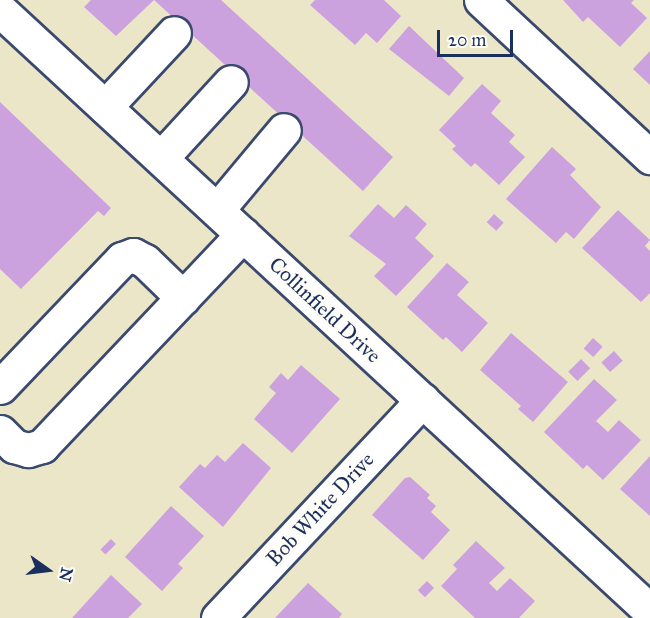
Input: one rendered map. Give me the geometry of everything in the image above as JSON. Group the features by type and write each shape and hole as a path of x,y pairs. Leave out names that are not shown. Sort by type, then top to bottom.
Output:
{"street":[{"path":"481,0 650,157"},
{"name":"Collinfield Drive","path":"0,10 650,611"},
{"path":"105,107 174,33"},
{"path":"161,158 231,82"},
{"path":"217,210 284,130"},
{"path":"0,432 14,446 27,450 42,446 243,234"},
{"path":"0,387 122,260 133,255 145,261 183,298"},
{"name":"Bob White Drive","path":"218,618 423,400"}],"building":[{"path":"91,0 154,0 116,36 84,7"},
{"path":"154,0 221,0 393,157 363,191"},
{"path":"315,0 384,0 401,16 377,43 366,33 355,45 310,5"},
{"path":"563,0 634,0 631,3 647,18 620,47 588,17 583,22"},
{"path":"409,26 464,78 449,96 389,49"},
{"path":"650,51 650,85 633,69"},
{"path":"482,84 501,101 491,113 515,135 509,142 525,157 499,185 475,163 471,167 452,149 456,146 439,130"},
{"path":"0,102 111,208 104,216 98,211 21,289 0,269"},
{"path":"552,147 576,169 570,175 601,207 574,239 566,232 556,243 506,199"},
{"path":"378,204 394,218 406,205 427,224 415,238 434,256 396,296 374,276 386,264 349,236"},
{"path":"618,210 650,240 645,246 650,251 650,293 641,302 582,248"},
{"path":"494,214 504,223 496,231 487,222"},
{"path":"447,263 469,282 457,295 488,323 462,352 446,337 443,340 407,307"},
{"path":"511,333 568,382 533,422 518,409 521,406 480,370"},
{"path":"593,338 603,347 593,357 584,348"},
{"path":"614,351 623,361 610,372 601,362"},
{"path":"581,359 590,368 577,381 568,372"},
{"path":"301,365 340,399 292,453 254,419 276,393 269,387 281,373 288,380"},
{"path":"594,379 617,400 596,421 608,432 619,420 641,440 603,480 587,465 583,469 544,432"},
{"path":"243,443 271,468 223,527 179,487 200,464 205,468 217,455 225,462"},
{"path":"650,456 650,516 620,489"},
{"path":"410,477 430,495 427,498 436,506 431,512 450,530 423,560 372,515 405,478"},
{"path":"171,506 204,536 178,564 183,568 162,591 125,557"},
{"path":"111,539 116,544 105,555 100,550"},
{"path":"476,541 505,568 489,583 497,591 510,578 535,601 519,618 475,618 441,586 457,569 453,565"},
{"path":"111,575 142,604 128,618 72,618"},
{"path":"427,581 434,588 425,597 418,590"},
{"path":"308,583 342,614 339,618 275,618"}]}
